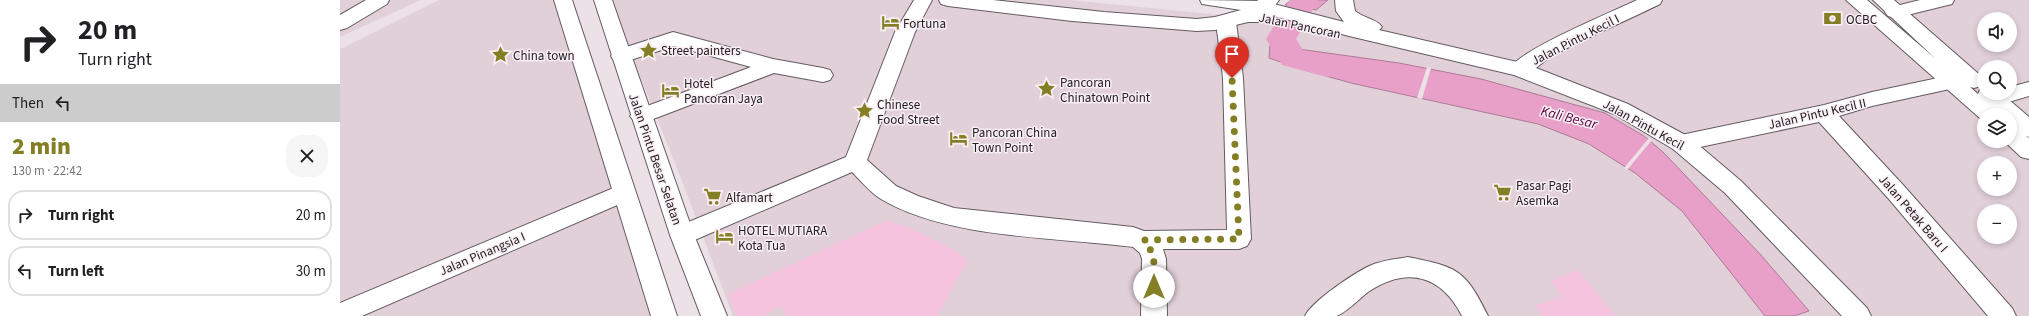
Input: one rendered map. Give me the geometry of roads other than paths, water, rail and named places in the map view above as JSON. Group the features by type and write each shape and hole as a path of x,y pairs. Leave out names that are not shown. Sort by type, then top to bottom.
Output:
{"street":[{"path":"340,24 380,0"},
{"path":"563,0 664,316"},
{"name":"Jalan Pintu Besar Selatan","path":"603,0 682,235 714,316"},
{"path":"682,235 855,162 905,32 923,0"},
{"name":"Jalan Pancoran","path":"948,0 1098,18 1199,25 1219,24 1274,7"},
{"name":"Jalan Pancoran","path":"1209,0 1274,7 1384,44 1417,45"},
{"name":"Jalan Pintu Kecil I","path":"1519,69 1544,52 1653,0"},
{"path":"1856,0 1952,82 1977,93"},
{"path":"1889,6 1945,0"},
{"path":"1274,7 1311,19 1344,4 1348,16 1360,24 1401,35 1417,45"},
{"path":"1889,6 1977,88"},
{"path":"855,162 888,192 910,203 954,217 987,222 1134,237 1144,240 1239,239 1232,78 1226,22"},
{"path":"621,56 672,39 773,66 823,75"},
{"name":"Jalan Pintu Kecil","path":"1417,45 1519,69 1621,109 1682,143 1733,187 1858,316"},
{"path":"641,116 773,66"},
{"name":"Jalan Pintu Kecil II","path":"1682,143 1824,113 1872,100 1952,82"},
{"path":"2017,92 2029,89"},
{"path":"1990,100 2029,129"},
{"name":"Jalan Petak Baru I","path":"1824,113 1896,192 2003,316"},
{"path":"2017,140 2029,151"},
{"name":"Jalan Pinangsia I","path":"340,314 624,193"},
{"path":"1144,240 1152,250 1154,259 1154,316"},
{"path":"1318,316 1381,272 1408,267 1441,274 1453,282 1464,296 1475,316"}],"water":[{"path":"1291,0 1328,0 1316,10 1285,5"},
{"path":"1270,45 1399,63 1481,79 1605,113 1644,136 1663,152 1761,255 1809,311 1794,316 1765,316 1682,211 1635,173 1589,144 1538,124 1351,83 1301,69 1269,58"}],"waterway":[{"name":"Kali Besar","path":"1304,0 1281,39 1293,58 1327,66"}],"place":[{"name":"OCBC","path":"1833,19"},
{"name":"Fortuna","path":"890,23"},
{"name":"Street painters","path":"648,50"},
{"name":"China town","path":"500,55"},
{"name":"Pancoran Chinatown Point","path":"1047,89"},
{"name":"Hotel Pancoran Jaya","path":"671,90"},
{"name":"Chinese Food Street","path":"864,111"},
{"name":"Pancoran China Town Point","path":"959,139"},
{"name":"Pasar Pagi Asemka","path":"1503,192"},
{"name":"Alfamart","path":"713,197"},
{"name":"HOTEL MUTIARA Kota Tua","path":"725,237"}]}
